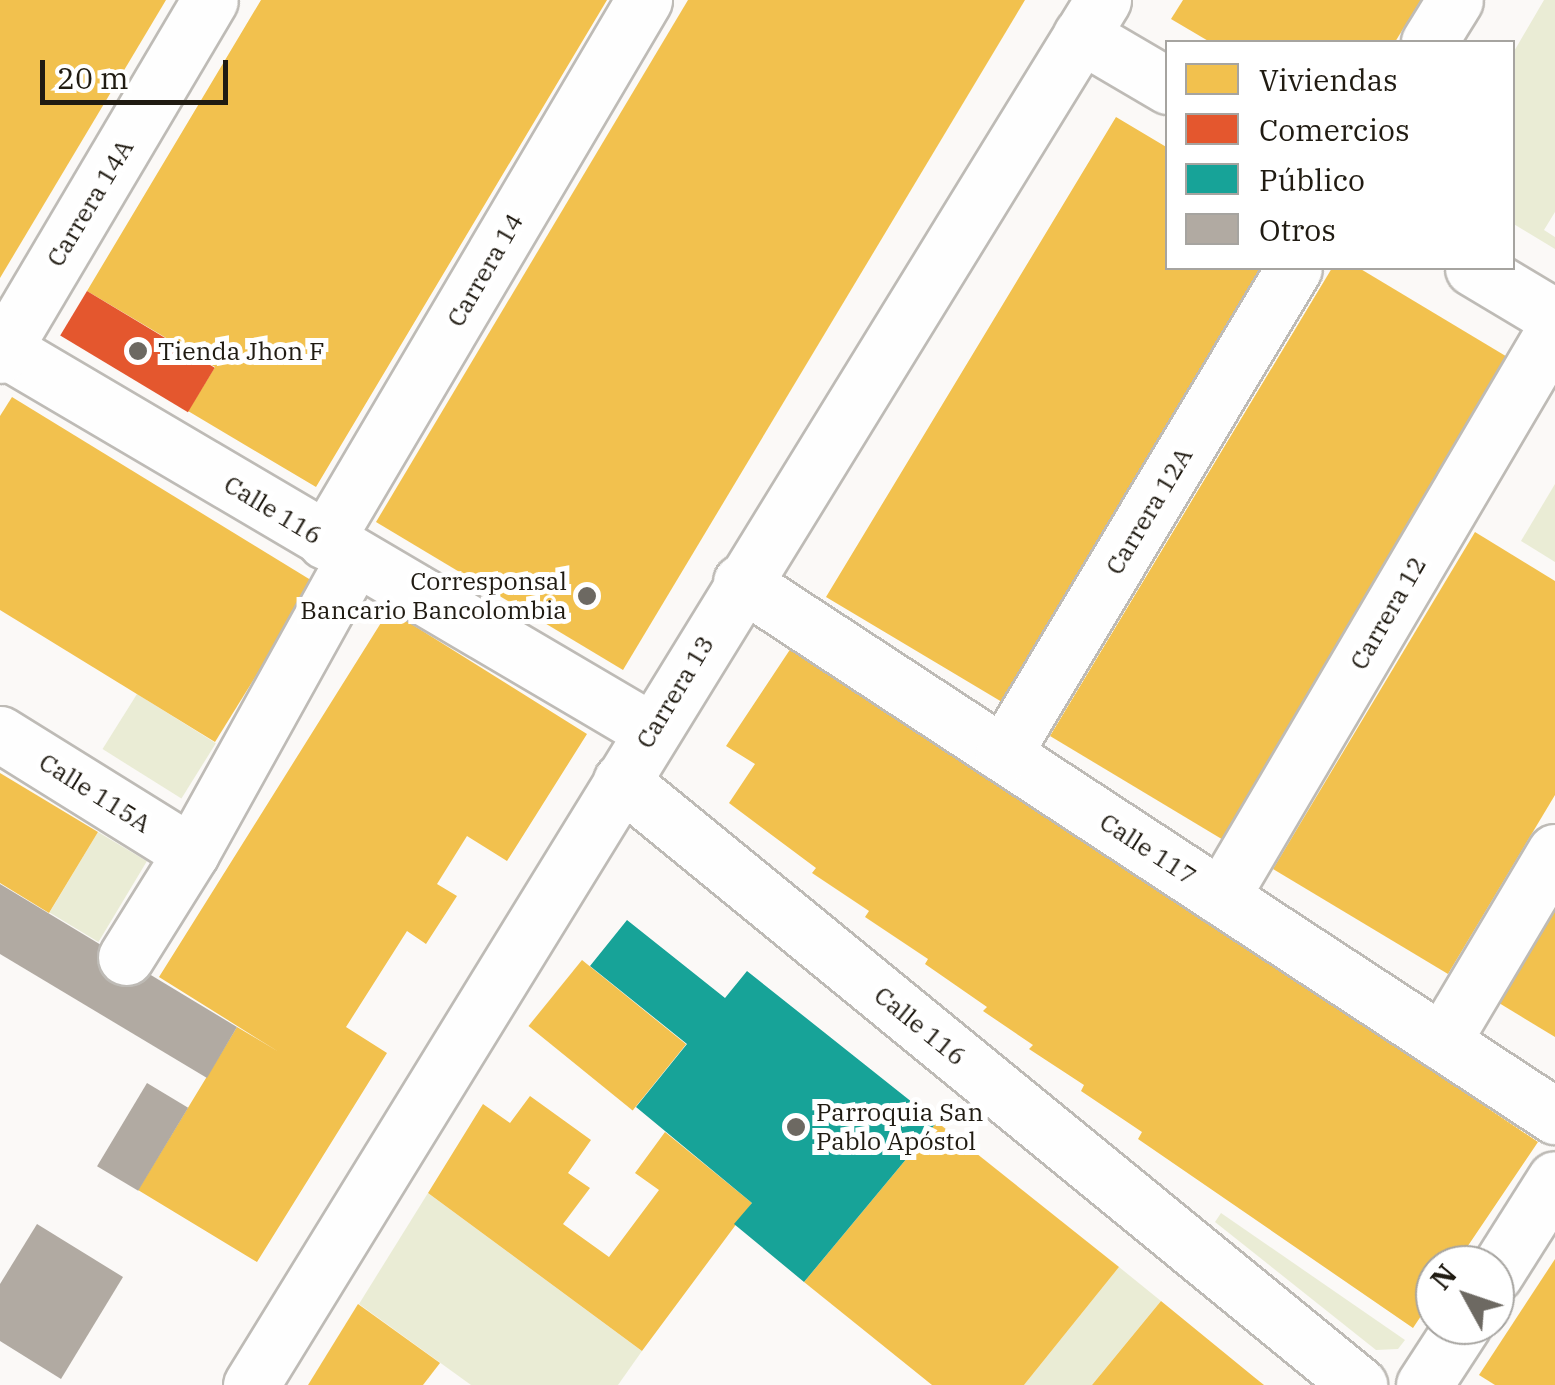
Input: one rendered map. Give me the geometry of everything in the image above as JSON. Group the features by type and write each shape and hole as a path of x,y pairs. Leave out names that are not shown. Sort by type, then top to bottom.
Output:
{"street":[{"name":"Carrera 14A","path":"1,350 210,0"},
{"name":"Carrera 14","path":"126,957 190,853 340,549 644,0"},
{"path":"1430,40 1454,0"},
{"path":"1092,18 1165,83"},
{"name":"Carrera 13","path":"251,1385 741,582 1092,18"},
{"name":"Carrera 12A","path":"1004,754 1293,270"},
{"path":"1476,270 1555,318"},
{"name":"Carrera 12","path":"1222,898 1555,329"},
{"name":"Calle 116","path":"1,350 652,731"},
{"name":"Calle 117","path":"741,582 1555,1116"},
{"name":"Calle 115A","path":"0,734 190,853"},
{"name":"Calle 116","path":"621,781 1359,1385"},
{"path":"1442,1042 1555,852"},
{"path":"1514,1245 1555,1180"},
{"path":"1424,1385 1449,1345"}],"green space":[{"path":"1544,0 1555,0 1555,212 1544,230 1555,237 1555,249 1515,225 1515,50"},
{"path":"1555,484 1555,562 1521,541"},
{"path":"137,694 216,743 181,798 103,749"},
{"path":"98,832 147,861 98,942 50,913"},
{"path":"428,1193 642,1351 618,1385 471,1385 359,1304"},
{"path":"1221,1213 1405,1340 1398,1349 1376,1350 1215,1222"},
{"path":"1119,1267 1161,1301 1092,1385 1024,1385"}],"building: Viviendas":[{"path":"0,0 166,0 0,278"},
{"path":"261,0 607,0 316,487 188,411 215,367 87,291"},
{"path":"688,0 1025,0 623,670 376,522"},
{"path":"1183,0 1421,0 1396,40 1207,40 1171,19"},
{"path":"1116,117 1165,146 1165,270 1263,270 1002,702 826,597"},
{"path":"1331,270 1362,270 1514,361 1225,841 1050,736"},
{"path":"12,397 314,582 215,742 0,610 0,416"},
{"path":"1475,532 1555,581 1555,795 1448,974 1273,869"},
{"path":"389,610 587,734 507,861 467,836 437,884 457,896 426,944 407,931 346,1027 387,1053 257,1262 138,1190 237,1027 279,1052 159,977"},
{"path":"795,642 1538,1142 1468,1245 1415,1245 1413,1328 1138,1139 1142,1132 1081,1091 1084,1085 1029,1049 1033,1045 983,1011 987,1007 925,964 928,959 865,917 869,911 812,873 816,868 729,803 755,764 726,746"},
{"path":"0,773 98,832 49,913 0,883"},
{"path":"1555,909 1555,1037 1499,1003"},
{"path":"582,960 686,1044 633,1110 529,1026"},
{"path":"530,1096 591,1140 568,1173 590,1188 563,1224 609,1257 659,1190 635,1173 665,1132 752,1203 642,1351 428,1193 483,1104 510,1123"},
{"path":"937,1122 1119,1267 1024,1385 932,1385 804,1282"},
{"path":"1555,1259 1555,1385 1495,1385 1479,1375 1499,1345 1515,1345 1515,1320"},
{"path":"1161,1301 1254,1377 1264,1385 1092,1385"},
{"path":"358,1304 440,1363 423,1385 308,1385"}],"building: Comercios":[{"name":"Tienda Jhon F","path":"87,291 215,368 188,412 60,336"}],"building: Público":[{"name":"Parroquia San Pablo Apóstol","path":"627,920 725,998 747,971 937,1122 804,1282 734,1224 752,1203 636,1107 687,1044 590,966"}],"building: Otros":[{"path":"0,884 237,1027 207,1078 0,954"},
{"path":"147,1083 188,1108 138,1191 97,1166"},
{"path":"37,1224 123,1277 61,1379 0,1341 0,1284"}],"place":[{"name":"Tienda Jhon F","path":"138,351"},
{"name":"Corresponsal Bancario Bancolombia","path":"587,596"},
{"name":"Parroquia San Pablo Apóstol","path":"796,1127"}]}
